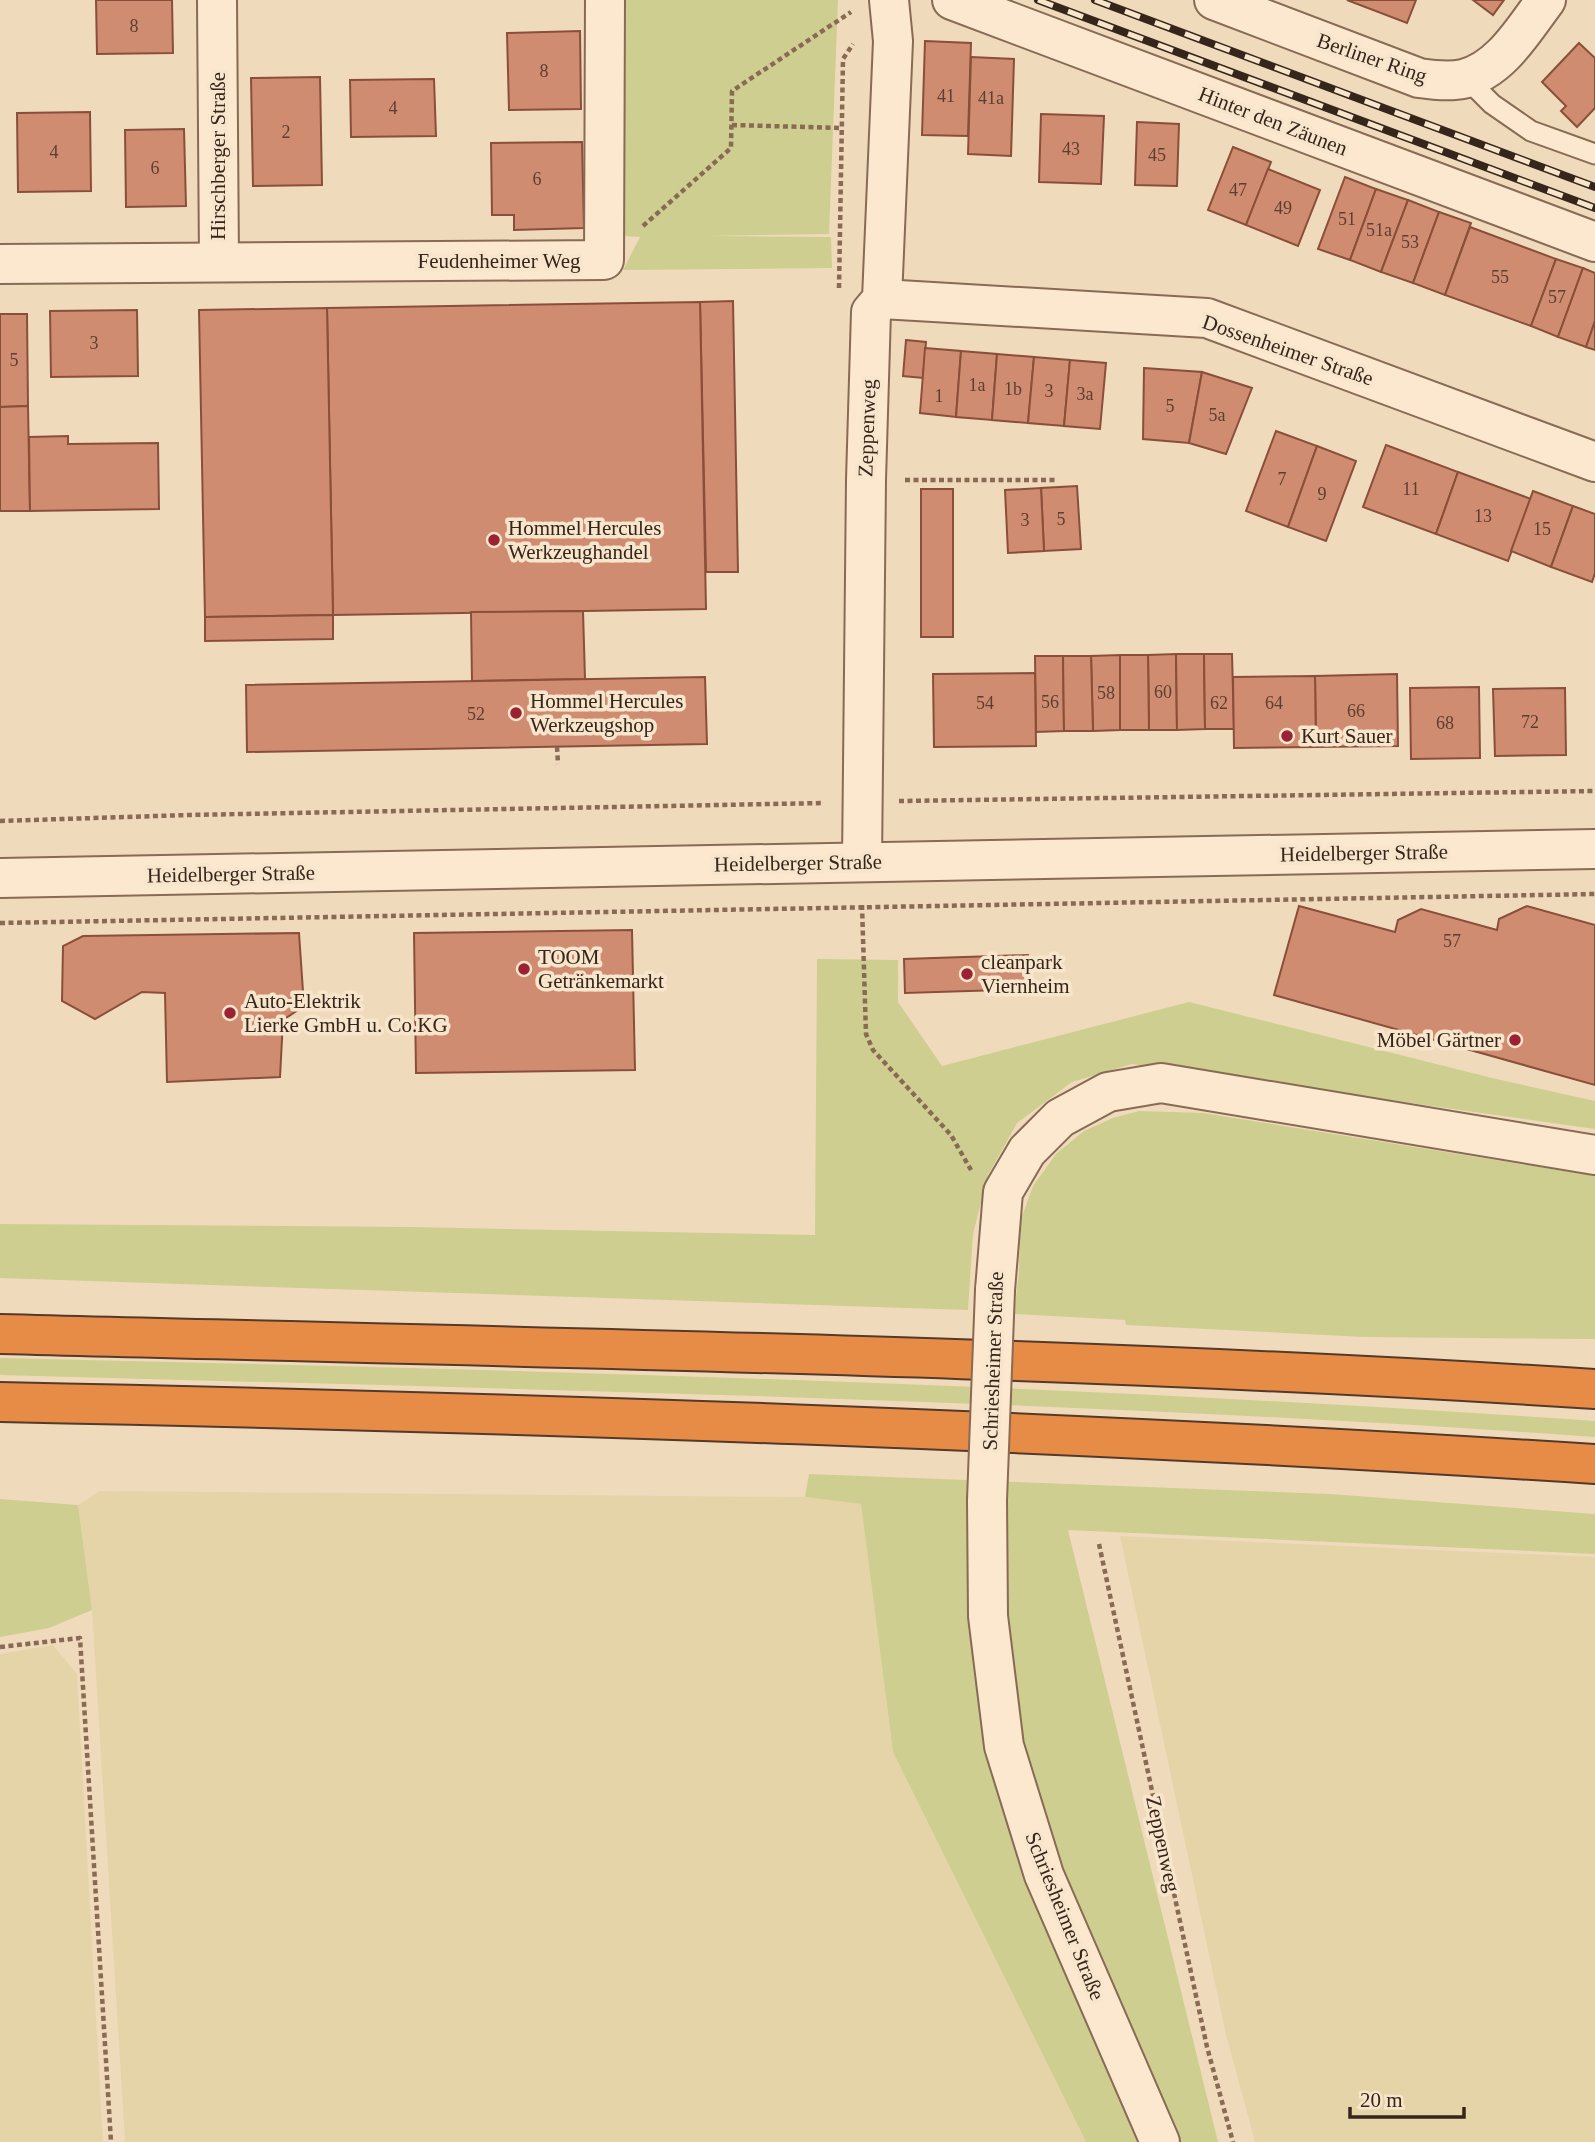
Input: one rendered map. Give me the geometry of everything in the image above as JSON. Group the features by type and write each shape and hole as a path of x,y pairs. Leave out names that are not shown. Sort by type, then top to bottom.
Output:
{"highway":[{"path":"0,1334 984,1360 1448,1380 1595,1390"},
{"path":"0,1402 893,1427 1346,1448 1595,1464"}],"street":[{"name":"Hirschberger Straße","path":"0,264 219,262 217,0"},
{"name":"Feudenheimer Weg","path":"219,262 604,260 605,0"},
{"name":"Hinter den Zäunen","path":"952,0 1595,243"},
{"name":"Berliner Ring","path":"1214,0 1419,78 1436,80 1466,78 1498,59 1545,0"},
{"name":"Zeppenweg","path":"862,862 866,480 871,312 882,299 893,41 873,4"},
{"name":"Dossenheimer Straße","path":"882,299 1207,318 1595,462"},
{"name":"Heidelberger Straße","path":"0,878 1595,849"},
{"name":"Schriesheimer Straße","path":"1160,2142 1044,1875 1004,1746 988,1616 987,1500 995,1290 1003,1192 1027,1151 1060,1118 1108,1092 1161,1083 1595,1155"}],"lane":[{"path":"1466,78 1492,104 1531,131 1595,154"}],"path":[{"path":"604,260 731,148 732,91 873,4"},
{"path":"732,125 842,128"},
{"path":"866,480 1059,480"},
{"path":"558,747 558,764"},
{"path":"0,821 862,802 1595,792"},
{"path":"862,862 866,1034 873,1050 951,1135 972,1172 1003,1192"},
{"path":"0,923 1595,894"},
{"name":"Zeppenweg","path":"1099,1544 1207,2047 1233,2142"},
{"path":"0,1647 80,1637 111,2142"}],"shaded area":[{"path":"100,1491 805,1497 861,1504 893,1752 1086,2142 125,2142 92,1610 78,1505"},
{"path":"1120,1536 1595,1557 1595,2142 1255,2142 1226,2035"},
{"path":"53,1645 77,1674 103,2142 0,2142 0,1654"}],"green space":[{"path":"624,0 838,0 829,234 706,236 831,237 832,268 623,270 640,237 625,236"},
{"path":"817,959 898,960 898,1002 942,1066 1189,1002 1595,1101 1595,1129 1132,1064 1072,1082 1017,1123 988,1175 973,1234 968,1310 0,1278 0,1224 411,1227 815,1235"},
{"path":"1139,1111 1203,1113 1595,1176 1595,1339 1364,1337 1126,1325 1125,1320 1014,1314 1019,1272 1020,1222 1033,1186 1056,1154 1084,1131 1113,1118"},
{"path":"0,1358 598,1373 1197,1397 1595,1421 1595,1437 1197,1413 798,1397 0,1375"},
{"path":"809,1474 1330,1494 1595,1514 1595,1554 1068,1530 1218,2142 1086,2142 893,1752 861,1504 805,1497"},
{"path":"0,1499 78,1505 92,1610 49,1628 0,1637"}],"building":[{"path":"96,0 172,0 173,53 97,54"},
{"path":"1347,0 1416,0 1407,23"},
{"path":"1473,0 1504,0 1493,15"},
{"path":"580,31 581,109 509,110 507,33"},
{"path":"925,41 971,43 968,136 922,135"},
{"path":"1579,43 1595,58 1595,108 1577,127 1561,111 1566,106 1542,82"},
{"path":"971,57 1014,59 1011,156 968,154"},
{"path":"320,77 322,185 253,186 251,78"},
{"path":"434,79 436,136 351,137 350,80"},
{"path":"90,112 91,191 18,192 17,113"},
{"path":"1041,114 1104,116 1101,184 1039,182"},
{"path":"1137,122 1179,124 1177,186 1135,185"},
{"path":"184,129 186,206 126,207 125,130"},
{"path":"582,142 584,228 514,230 514,215 492,215 491,143"},
{"path":"1233,147 1271,162 1246,225 1208,210"},
{"path":"1268,169 1320,190 1298,246 1246,225"},
{"path":"1345,177 1376,189 1350,260 1318,249"},
{"path":"1376,189 1408,200 1381,272 1350,260"},
{"path":"1408,200 1439,212 1413,283 1381,272"},
{"path":"1439,212 1471,223 1445,295 1413,283"},
{"path":"1470,227 1556,259 1531,326 1445,295"},
{"path":"1556,259 1583,268 1558,337 1531,326"},
{"path":"1583,268 1595,273 1595,321 1586,347 1558,337"},
{"path":"733,301 738,572 706,572 700,302"},
{"path":"700,302 706,609 333,615 327,308"},
{"path":"327,308 333,615 205,617 199,310"},
{"path":"137,310 138,376 51,377 50,311"},
{"path":"0,314 27,314 28,406 0,407"},
{"path":"1595,321 1595,350 1586,347"},
{"path":"906,340 926,342 923,378 903,376"},
{"path":"925,348 961,351 956,417 920,413"},
{"path":"961,351 997,354 992,420 956,417"},
{"path":"997,354 1034,357 1028,423 992,420"},
{"path":"1034,357 1070,360 1064,426 1028,423"},
{"path":"1070,360 1106,363 1100,429 1064,426"},
{"path":"1144,368 1202,372 1189,443 1143,439"},
{"path":"1202,372 1252,388 1226,454 1189,443"},
{"path":"28,406 30,511 0,511 0,407"},
{"path":"1276,431 1317,446 1288,527 1246,511"},
{"path":"68,436 68,444 158,443 159,509 30,511 29,437"},
{"path":"1386,445 1458,472 1436,534 1363,507"},
{"path":"1317,446 1356,461 1326,541 1288,527"},
{"path":"1458,472 1531,499 1508,561 1436,534"},
{"path":"1077,486 1081,549 1044,551 1041,488"},
{"path":"1041,488 1044,551 1008,553 1005,490"},
{"path":"921,489 953,489 953,637 921,637"},
{"path":"1533,491 1573,506 1551,567 1511,551"},
{"path":"1573,506 1595,514 1595,573 1592,582 1551,567"},
{"path":"583,611 585,679 472,681 471,612"},
{"path":"333,615 333,639 205,641 205,617"},
{"path":"1176,654 1177,730 1149,730 1148,655"},
{"path":"1176,654 1204,654 1205,729 1177,730"},
{"path":"1204,654 1232,654 1234,729 1205,729"},
{"path":"1120,655 1120,730 1093,731 1091,656"},
{"path":"1120,655 1148,655 1149,730 1120,730"},
{"path":"1035,656 1063,656 1064,731 1036,732"},
{"path":"1063,656 1091,656 1093,731 1064,731"},
{"path":"1035,673 1036,746 934,747 933,674"},
{"path":"1397,674 1398,746 1316,747 1315,676"},
{"path":"1315,676 1316,747 1234,748 1233,677"},
{"path":"705,677 707,744 247,752 246,685"},
{"path":"1479,687 1480,758 1411,759 1410,688"},
{"path":"1565,688 1566,755 1495,756 1493,689"},
{"name":"Möbel Gärtner","path":"1299,906 1395,932 1398,920 1421,909 1497,930 1499,919 1527,906 1595,925 1595,1085 1274,995"},
{"name":"TOOM Getränkemarkt","path":"632,930 635,1070 416,1073 414,933"},
{"name":"Auto-Elektrik Lierke GmbH u. Co.KG","path":"299,933 304,1006 283,1020 280,1077 167,1082 165,993 142,992 95,1019 62,1001 63,946 83,936"},
{"name":"cleanpark Viernheim","path":"1028,955 1030,989 905,993 904,959"}],"railway":[{"path":"1038,0 1595,208"},
{"path":"1095,0 1595,187"}],"place":[{"name":"Hommel Hercules Werkzeughandel","path":"494,540"},
{"name":"Hommel Hercules Werkzeugshop","path":"516,713"},
{"name":"Kurt Sauer","path":"1287,736"},
{"name":"TOOM Getränkemarkt","path":"524,969"},
{"name":"cleanpark Viernheim","path":"967,974"},
{"name":"Auto-Elektrik Lierke GmbH u. Co.KG","path":"230,1013"},
{"name":"Möbel Gärtner","path":"1515,1040"}]}
